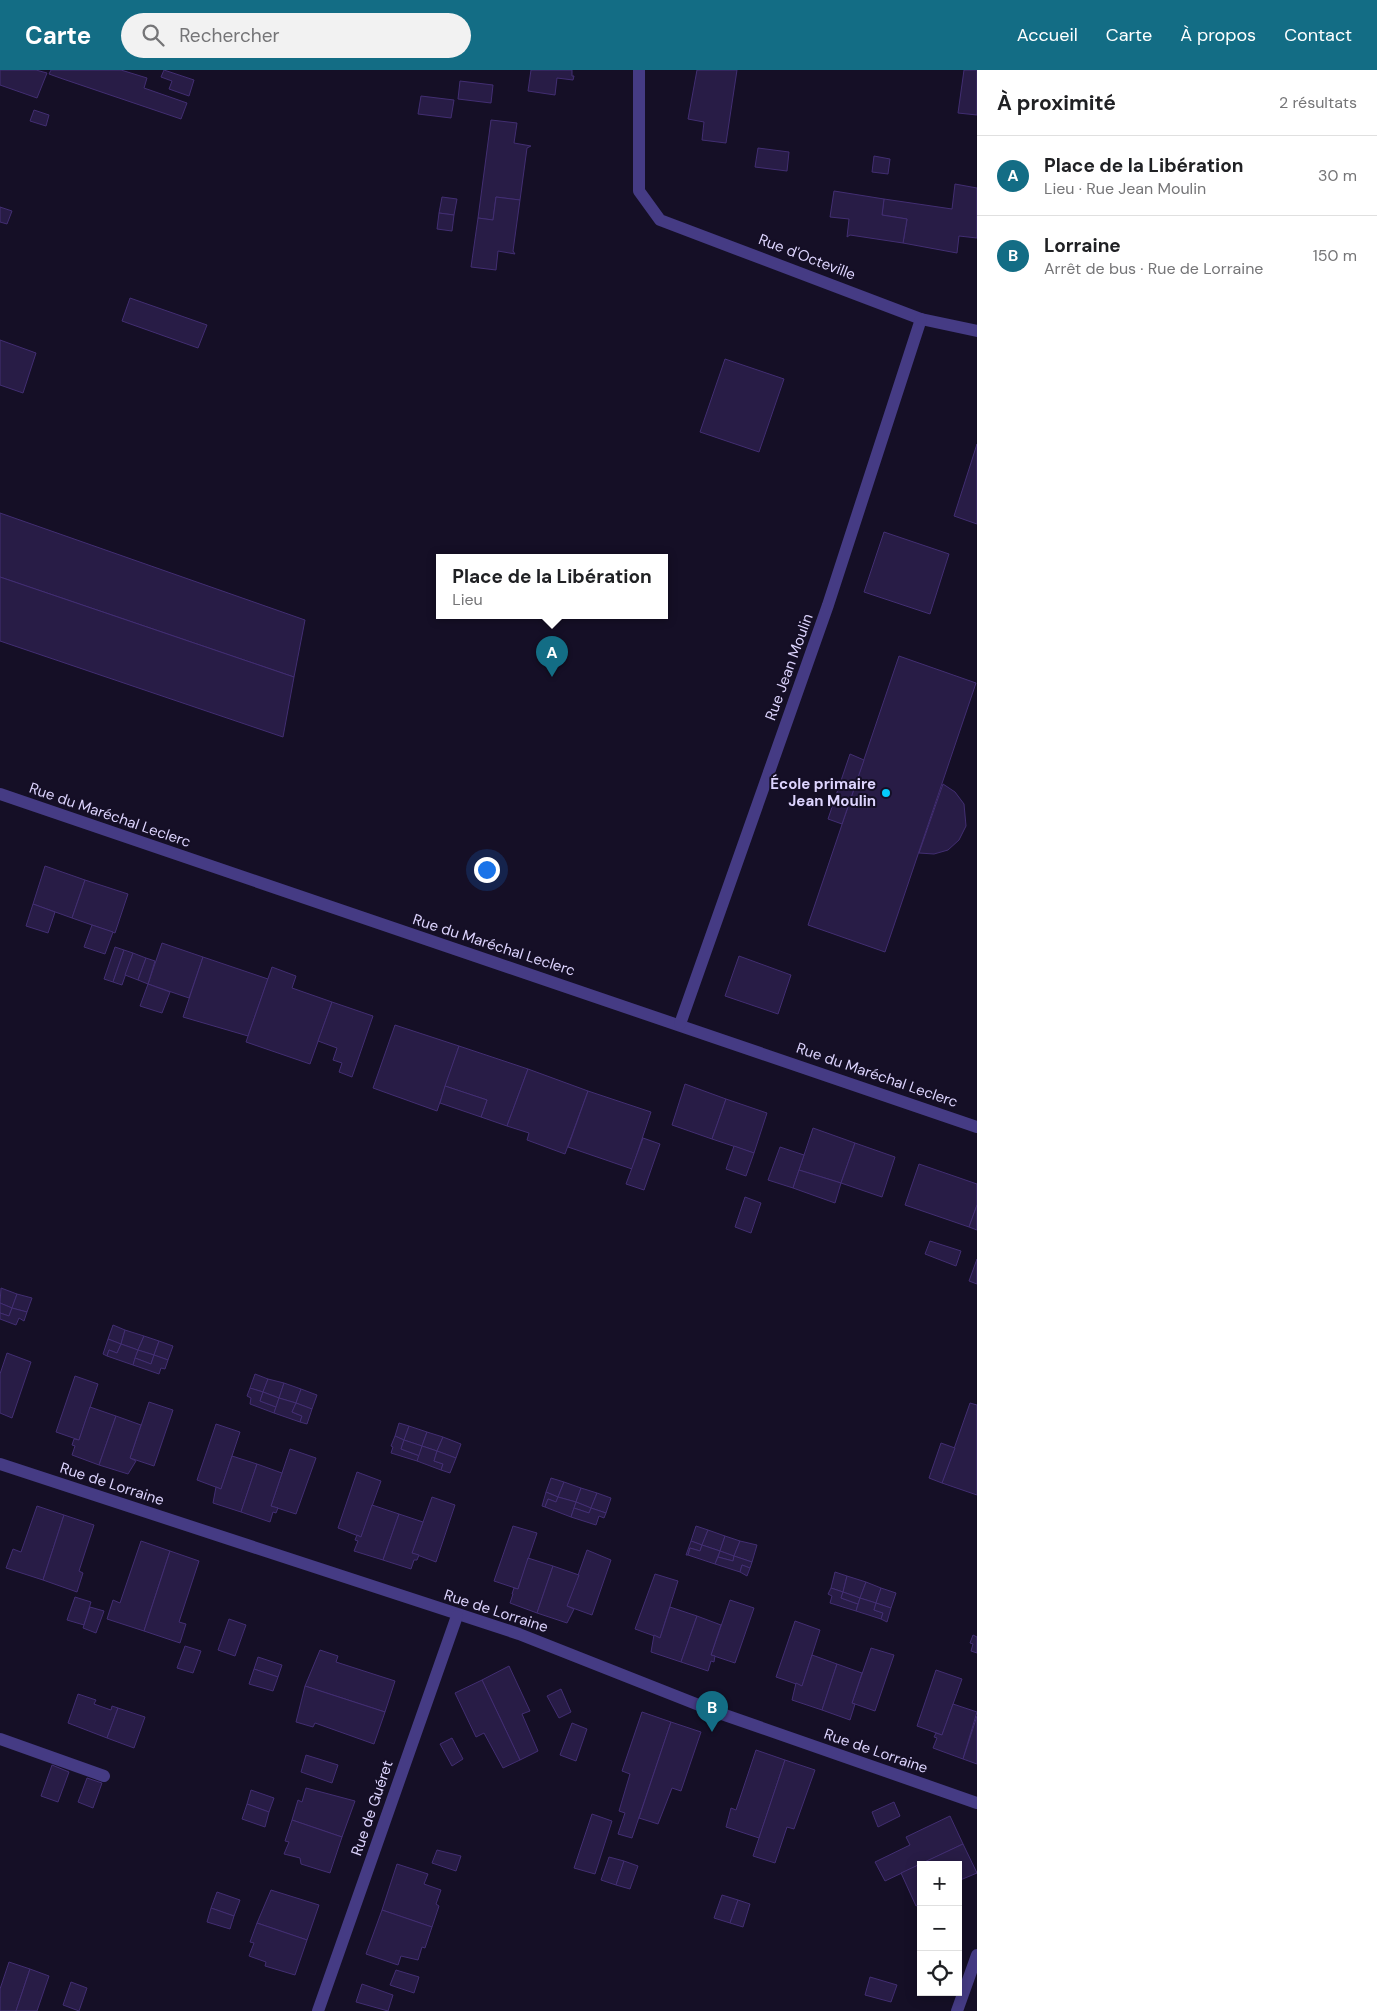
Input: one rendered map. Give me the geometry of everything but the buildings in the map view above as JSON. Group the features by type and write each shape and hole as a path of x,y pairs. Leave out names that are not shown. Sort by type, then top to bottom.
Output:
{"street":[{"name":"Rue d'Octeville","path":"639,70 639,191 660,220 922,319 977,331"},
{"name":"Rue Jean Moulin","path":"680,1024 828,606 922,319"},
{"name":"Rue du Maréchal Leclerc","path":"0,794 322,906 680,1024 977,1127"},
{"name":"Rue de Lorraine","path":"0,1464 457,1616 519,1634 719,1713 977,1803"},
{"name":"Rue de Guéret","path":"318,2011 457,1616"},
{"path":"0,1739 104,1776"},
{"path":"957,2011 977,1955"}],"place":[{"name":"Place de la Libération","path":"552,677"},
{"name":"École primaire Jean Moulin","path":"886,793"},
{"name":"Lorraine","path":"712,1732"}]}
